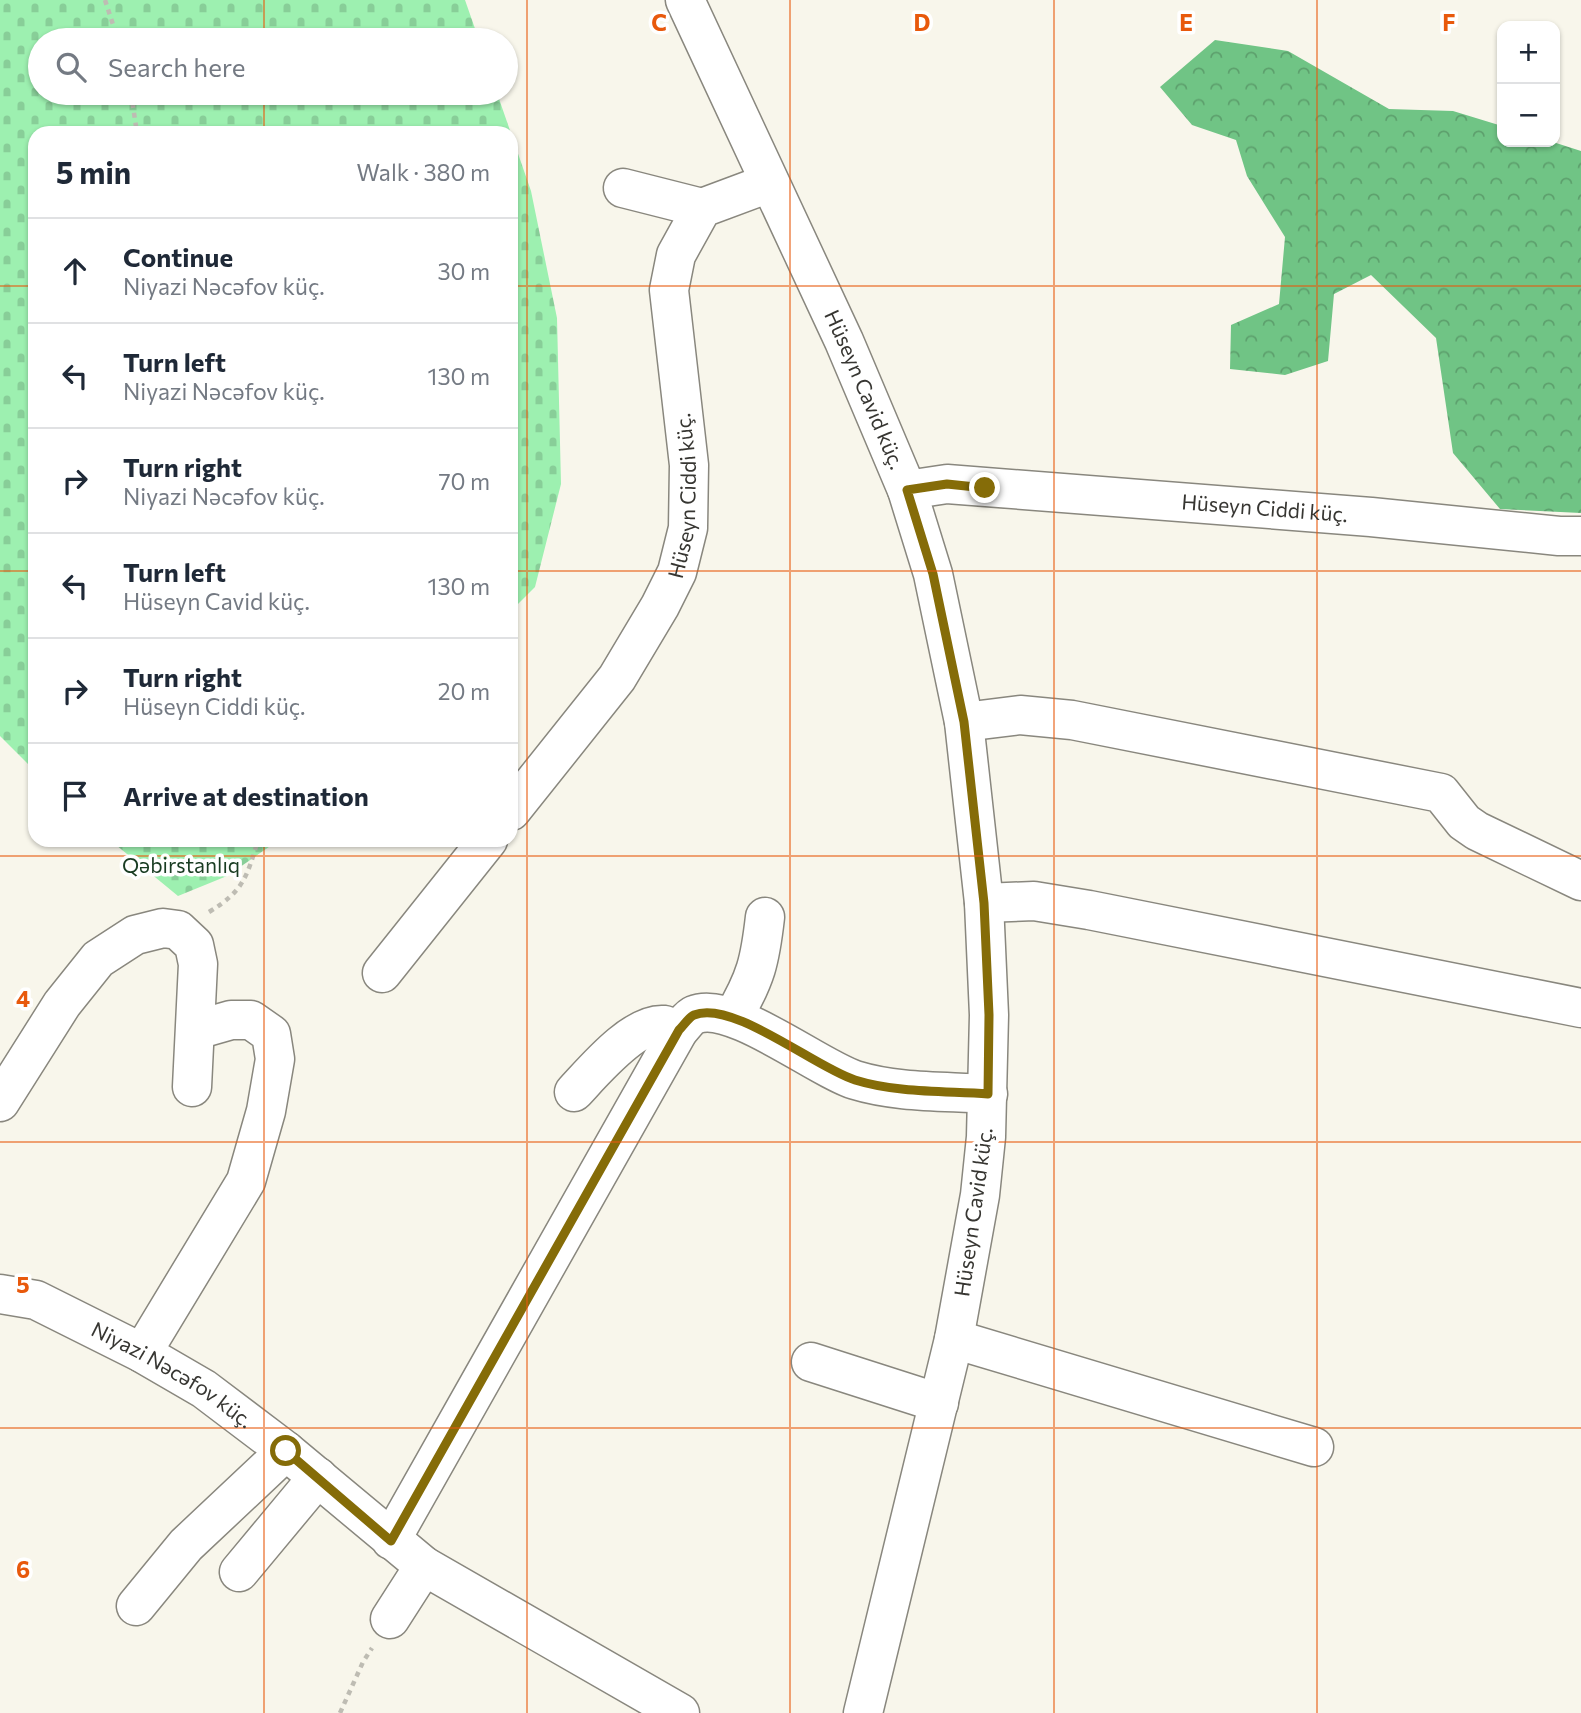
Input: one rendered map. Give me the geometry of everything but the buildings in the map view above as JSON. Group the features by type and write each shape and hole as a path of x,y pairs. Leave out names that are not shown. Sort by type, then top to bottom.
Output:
{"street":[{"name":"Hüseyn Cavid küç.","path":"685,0 844,341 907,490 933,574 964,722 984,903 989,1015 988,1094 980,1195 954,1339 863,1713"},
{"path":"623,188 702,208 769,183"},
{"name":"Hüseyn Ciddi küç.","path":"518,802 617,678 677,572 688,528 689,465 668,290 676,255 702,208"},
{"name":"Hüseyn Ciddi küç.","path":"907,490 947,484 1581,536"},
{"path":"964,722 1020,715 1072,720 1441,793 1464,822 1477,831 1581,881"},
{"path":"382,972 482,847"},
{"path":"984,903 1048,903 1581,1008"},
{"path":"733,1017 752,986 760,957 765,917"},
{"path":"0,1102 62,1004 98,959 135,935 163,928 178,930 194,944 198,964 192,1087"},
{"path":"391,1541 679,1030 693,1015 711,1012 733,1017 853,1079 891,1088 988,1094"},
{"path":"142,1353 246,1181 266,1111 275,1059 271,1034 251,1020 231,1020 196,1030"},
{"path":"573,1092 635,1034 662,1025 679,1030"},
{"name":"Niyazi Nəcəfov küç.","path":"0,1294 36,1300 142,1353 204,1389 286,1451 424,1566 680,1713"},
{"path":"954,1339 1314,1447"},
{"path":"811,1362 939,1403"},
{"path":"136,1606 186,1545 286,1451"},
{"path":"239,1572 318,1477"},
{"path":"390,1619 424,1566"}],"path":[{"path":"105,0 114,28"},
{"path":"133,105 136,126"},
{"path":"178,930 227,901 246,879 256,847"},
{"path":"340,1713 363,1662 390,1619"}],"green space":[{"path":"0,0 465,0 475,28 28,28 28,105 501,105 509,126 28,126 28,764 0,736"},
{"path":"1215,40 1288,51 1389,109 1453,111 1497,124 1497,147 1560,147 1560,144 1581,151 1581,513 1500,509 1453,453 1436,338 1371,275 1334,294 1328,361 1285,375 1230,369 1231,325 1279,304 1285,237 1247,176 1236,140 1192,125 1160,87"},
{"path":"518,153 531,191 557,318 561,484 535,587 518,604"},
{"name":"Qəbirstanlıq","path":"118,847 269,847 227,876 178,896"}],"route":[{"path":"286,1451 391,1541 679,1030 693,1015 711,1012 733,1017 853,1079 891,1088 988,1094 989,1015 984,903 964,722 933,574 907,490 947,484 985,488"}]}
